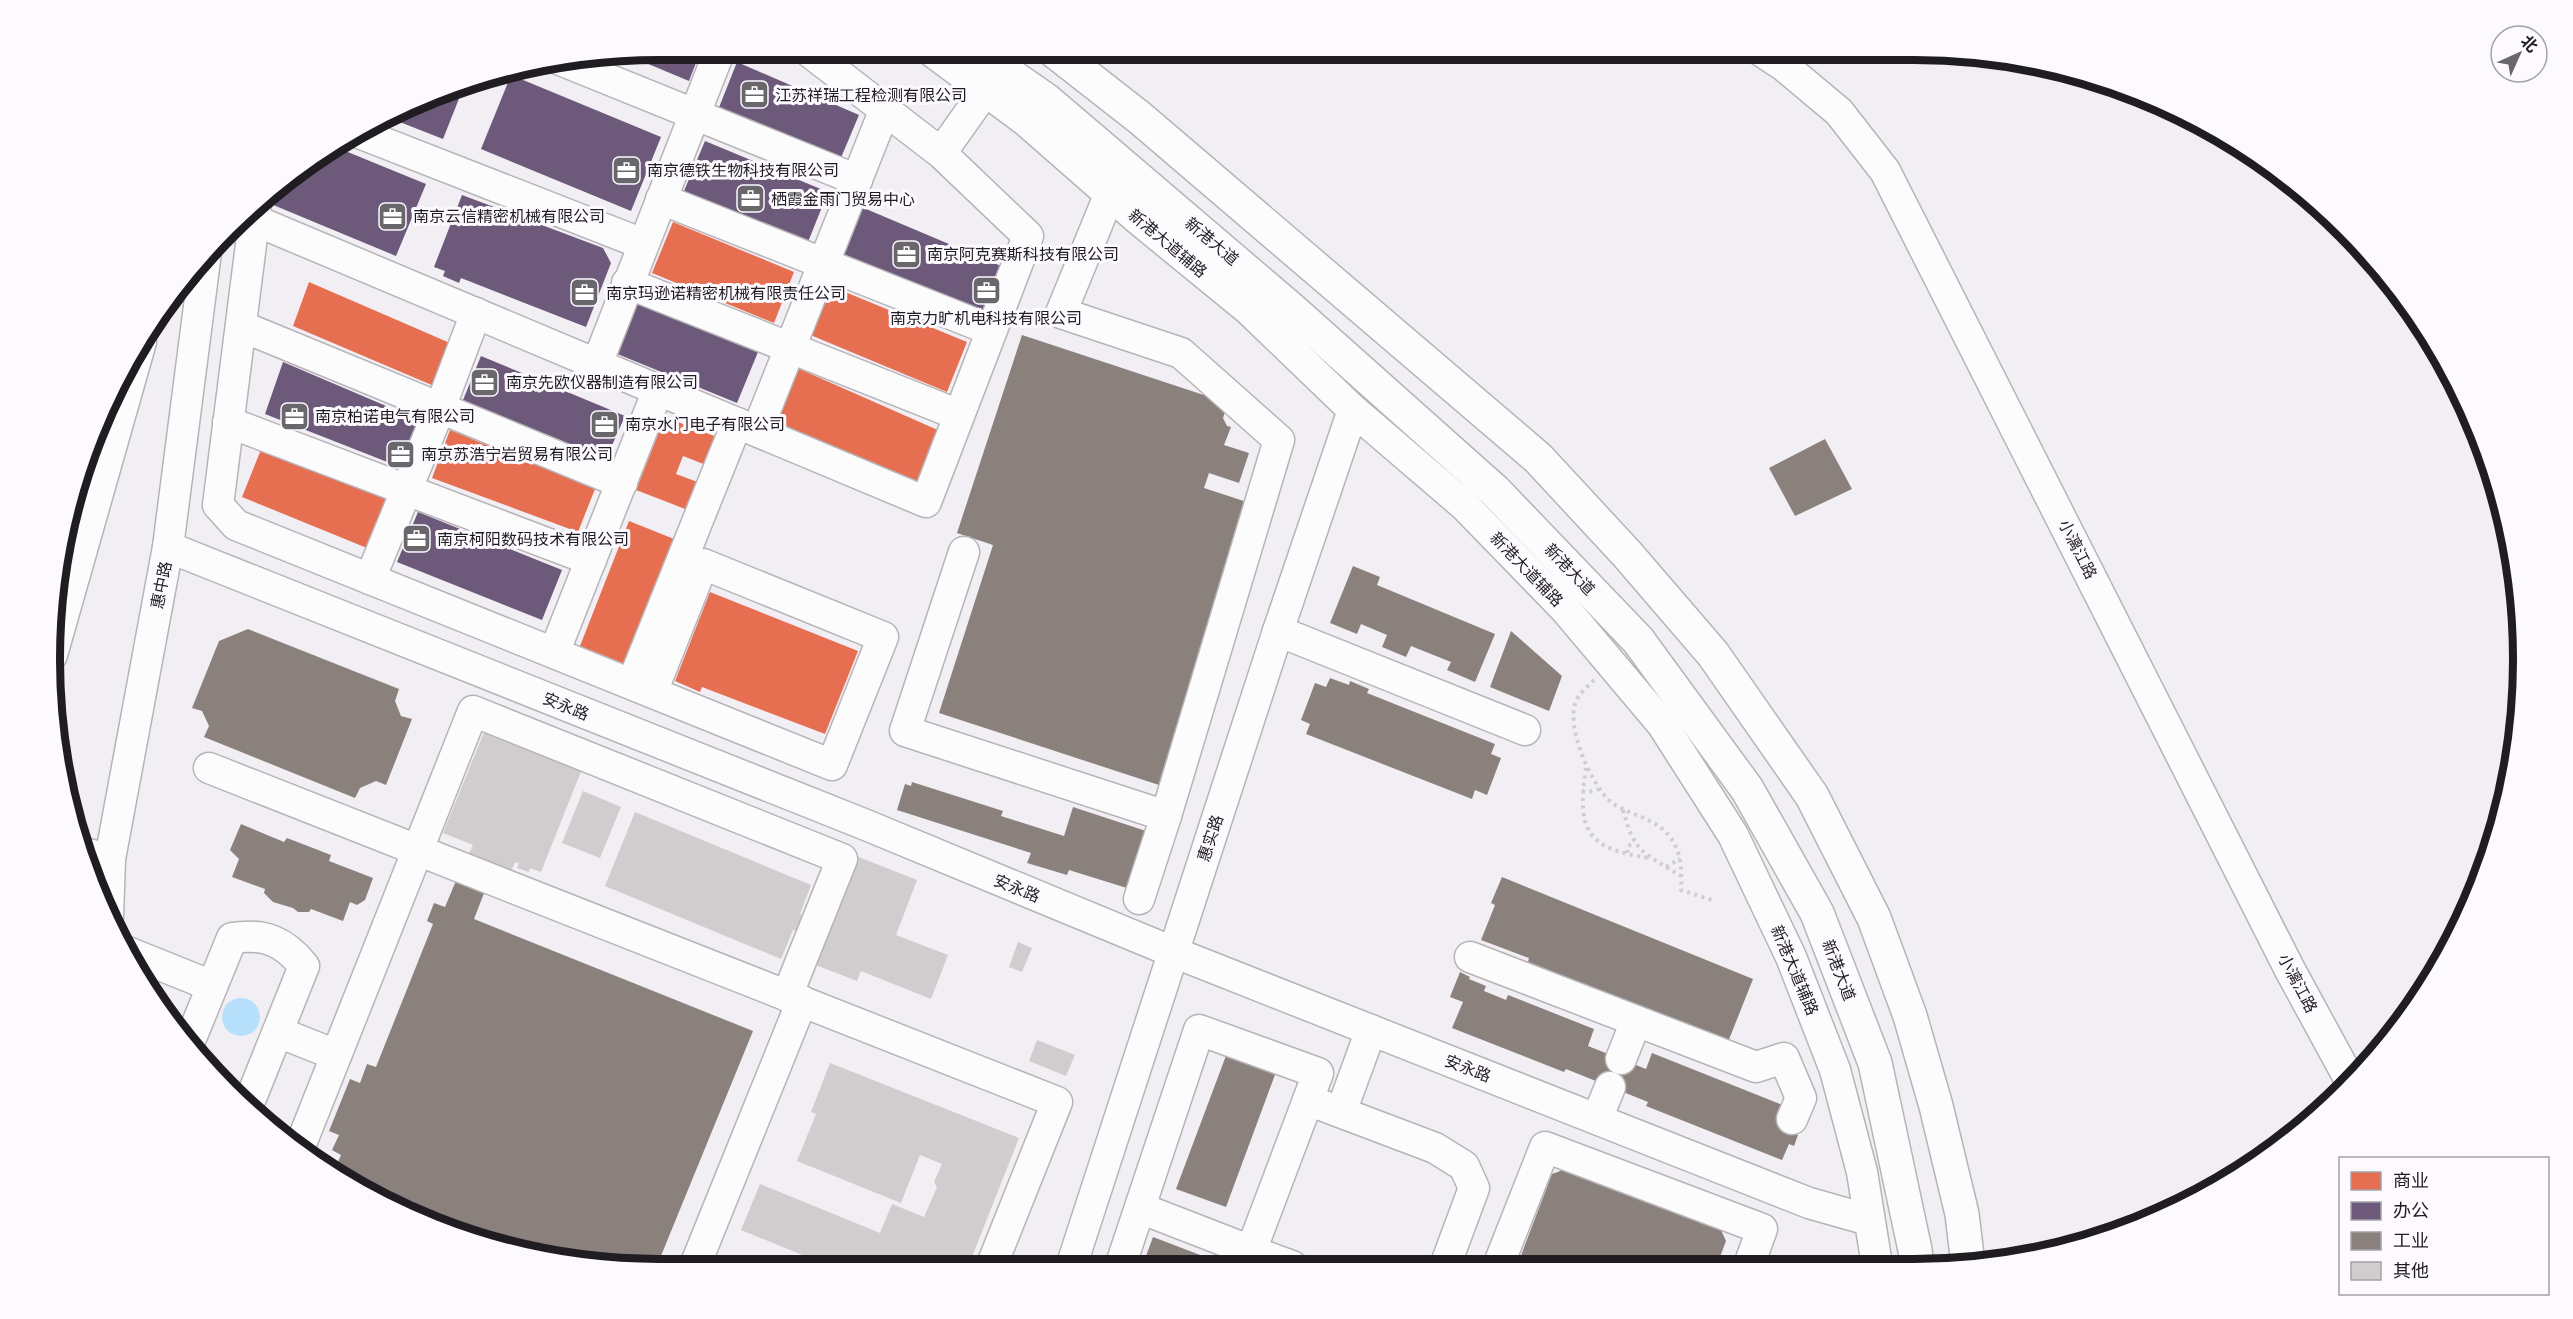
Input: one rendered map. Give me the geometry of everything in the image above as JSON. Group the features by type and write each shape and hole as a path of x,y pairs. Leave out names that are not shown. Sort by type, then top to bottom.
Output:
{"main road":[{"name":"新港大道","path":"988,60 1046,100 1300,317 1495,491 1638,640 1747,789 1817,913 1875,1063 1917,1259"},
{"path":"1066,60 1140,118 1538,458 1627,554 1713,654 1812,796 1874,918 1910,1016 1936,1106 1962,1214 1967,1257"}],"street":[{"path":"597,364 716,60"},
{"path":"248,224 476,313 926,502 1028,236 941,153 820,60"},
{"name":"新港大道辅路","path":"943,60 1026,121 1249,310 1353,410 1465,506 1566,610 1662,724 1733,835 1791,957 1835,1070 1862,1172 1876,1259"},
{"name":"小漓江路","path":"1775,60 1839,112 1885,171 2290,970 2346,1073"},
{"path":"575,66 856,180"},
{"path":"941,153 985,91"},
{"path":"642,688 747,427 790,348 885,109"},
{"path":"367,136 643,244"},
{"path":"1110,193 1061,313 1181,353 1279,440 1139,899"},
{"path":"661,199 991,330"},
{"path":"247,225 241,326 218,505 236,525 832,765 883,637 703,564 642,688"},
{"name":"惠中路","path":"100,874 97,856 168,548 204,271"},
{"path":"627,283 959,415"},
{"path":"370,579 476,313"},
{"path":"241,326 622,483"},
{"path":"61,624 131,377"},
{"path":"554,653 658,390"},
{"name":"惠实路","path":"1074,1259 1278,631 1353,410"},
{"path":"228,422 591,560"},
{"name":"安永路","path":"168,548 866,825 1173,952 1809,1203 1869,1220"},
{"path":"964,552 905,731 1166,816"},
{"path":"1278,631 1525,730"},
{"path":"302,1140 488,675"},
{"path":"473,711 842,859 794,999 697,1259"},
{"path":"209,768 1057,1102 994,1259"},
{"path":"192,1034 232,938 254,934 290,948 304,966 251,1098"},
{"path":"139,957 212,986"},
{"path":"1470,957 1756,1067 1784,1058 1801,1098 1792,1119"},
{"path":"1621,1059 1636,1021"},
{"path":"1123,1259 1200,1030 1318,1072 1251,1251"},
{"path":"1341,1112 1371,1030"},
{"path":"278,1032 336,1055"},
{"path":"1598,1119 1610,1087"},
{"path":"1308,1100 1435,1148 1464,1166 1474,1188 1448,1259"},
{"path":"1501,1259 1545,1147 1762,1229 1751,1259"},
{"path":"1140,1208 1273,1259"}],"path":[{"path":"1597,677 1576,702 1572,722 1586,767 1598,789 1623,810 1655,823 1671,838 1680,859 1681,890 1712,900"},
{"path":"1586,767 1581,802 1585,826 1599,841 1627,853 1650,858"},
{"path":"1582,791 1589,792 1598,789"},
{"path":"1623,810 1634,843 1650,858 1682,877"},
{"path":"1627,853 1628,846 1634,843"},
{"path":"1666,867 1680,859"}],"water":[{"path":"241,998 248,999 254,1004 259,1010 259,1024 254,1030 248,1035 241,1036 234,1035 228,1030 223,1024 222,1017 223,1010 228,1004 234,999"}],"building: 商业":[{"path":"673,222 794,272 774,323 652,273"},
{"path":"309,282 450,343 434,386 293,326"},
{"path":"828,285 967,342 947,392 808,334"},
{"path":"795,367 940,431 916,483 770,422"},
{"path":"665,417 722,439 711,467 683,456 676,474 703,484 693,512 636,490"},
{"path":"450,430 595,489 578,532 432,478"},
{"path":"262,447 387,498 367,548 242,497"},
{"path":"629,521 679,541 630,666 580,646"},
{"path":"710,592 858,651 825,734 702,687 700,692 675,681"}],"building: 办公":[{"path":"697,60 689,81 640,61"},
{"path":"737,62 859,115 840,160 718,110"},
{"path":"517,77 661,137 631,211 481,149 509,79"},
{"path":"461,94 443,139 397,121"},
{"path":"705,141 828,192 808,242 684,191"},
{"path":"343,150 426,184 396,256 270,204"},
{"path":"462,195 603,248 611,263 586,327 461,278 459,283 443,276 445,271 434,267"},
{"path":"859,206 1001,266 982,313 840,253"},
{"path":"636,302 758,352 737,403 615,353"},
{"path":"481,356 625,416 606,459 463,400"},
{"path":"283,362 419,420 400,467 265,414"},
{"path":"418,512 562,570 542,620 397,562"}],"building: 工业":[{"path":"1022,335 1228,403 1223,418 1227,426 1231,427 1224,445 1249,453 1239,483 1209,473 1204,488 1256,505 1165,787 939,713 993,545 957,533"},
{"path":"1825,439 1852,489 1795,516 1769,468"},
{"path":"1353,566 1380,577 1377,585 1495,634 1475,682 1447,670 1451,662 1411,646 1406,657 1382,647 1387,635 1361,624 1357,634 1330,623"},
{"path":"248,629 399,689 395,701 401,716 412,719 386,785 376,781 360,788 355,798 204,737 209,726 202,711 192,708 219,641"},
{"path":"1511,631 1562,676 1549,711 1490,687"},
{"path":"1330,678 1349,685 1350,681 1369,689 1367,693 1495,744 1491,754 1501,758 1487,795 1475,790 1472,799 1306,734 1310,724 1301,720 1315,683 1326,687"},
{"path":"912,782 1003,811 1001,816 1064,836 1073,807 1149,832 1130,889 1069,870 1067,875 1027,863 1031,853 897,810 905,784 911,786"},
{"path":"241,824 284,842 287,838 331,855 329,861 373,878 365,900 357,905 350,902 343,921 311,909 309,912 298,912 293,908 273,902 264,893 265,889 232,877 239,859 230,850"},
{"path":"458,876 486,888 474,919 753,1031 660,1259 581,1254 504,1239 394,1197 337,1165 341,1155 332,1150 339,1135 329,1131 350,1079 360,1083 367,1064 376,1067 433,924 427,921 434,903 445,907"},
{"path":"1502,877 1753,979 1728,1042 1528,962 1529,958 1481,940 1495,905 1491,903"},
{"path":"1460,972 1470,977 1469,979 1486,986 1484,991 1506,1000 1508,995 1594,1029 1588,1046 1646,1069 1652,1053 1790,1108 1782,1128 1798,1135 1794,1146 1789,1144 1782,1160 1646,1106 1648,1102 1566,1069 1564,1072 1452,1028 1463,1002 1450,997"},
{"path":"1227,1053 1276,1072 1226,1207 1176,1189"},
{"path":"1563,1170 1721,1230 1726,1241 1719,1259 1520,1259 1552,1174"},
{"path":"1153,1237 1211,1259 1145,1259"}],"building: 其他":[{"path":"487,725 584,764 541,872 530,868 529,872 517,868 519,863 515,862 507,882 464,865 473,845 443,833"},
{"path":"583,791 621,807 600,858 562,843"},
{"path":"635,812 811,885 800,914 803,915 797,931 793,930 781,959 605,886"},
{"path":"856,856 917,880 896,935 948,955 931,999 861,971 857,981 813,964"},
{"path":"1018,942 1032,948 1022,972 1009,967"},
{"path":"1037,1040 1075,1055 1066,1076 1029,1061"},
{"path":"830,1063 1019,1138 971,1259 812,1259 741,1230 760,1184 880,1233 892,1204 924,1217 937,1187 934,1182 942,1164 920,1155 901,1203 797,1161 816,1114 811,1112"}],"place":[{"name":"江苏祥瑞工程检测有限公司","path":"754,95"},
{"name":"南京德铁生物科技有限公司","path":"626,170"},
{"name":"栖霞金雨门贸易中心","path":"750,199"},
{"name":"南京云信精密机械有限公司","path":"392,216"},
{"name":"南京阿克赛斯科技有限公司","path":"906,254"},
{"name":"南京力旷机电科技有限公司","path":"986,290"},
{"name":"南京玛逊诺精密机械有限责任公司","path":"585,293"},
{"name":"南京先欧仪器制造有限公司","path":"485,382"},
{"name":"南京柏诺电气有限公司","path":"294,416"},
{"name":"南京水门电子有限公司","path":"604,424"},
{"name":"南京苏浩宁岩贸易有限公司","path":"400,454"},
{"name":"南京柯阳数码技术有限公司","path":"416,539"}]}
